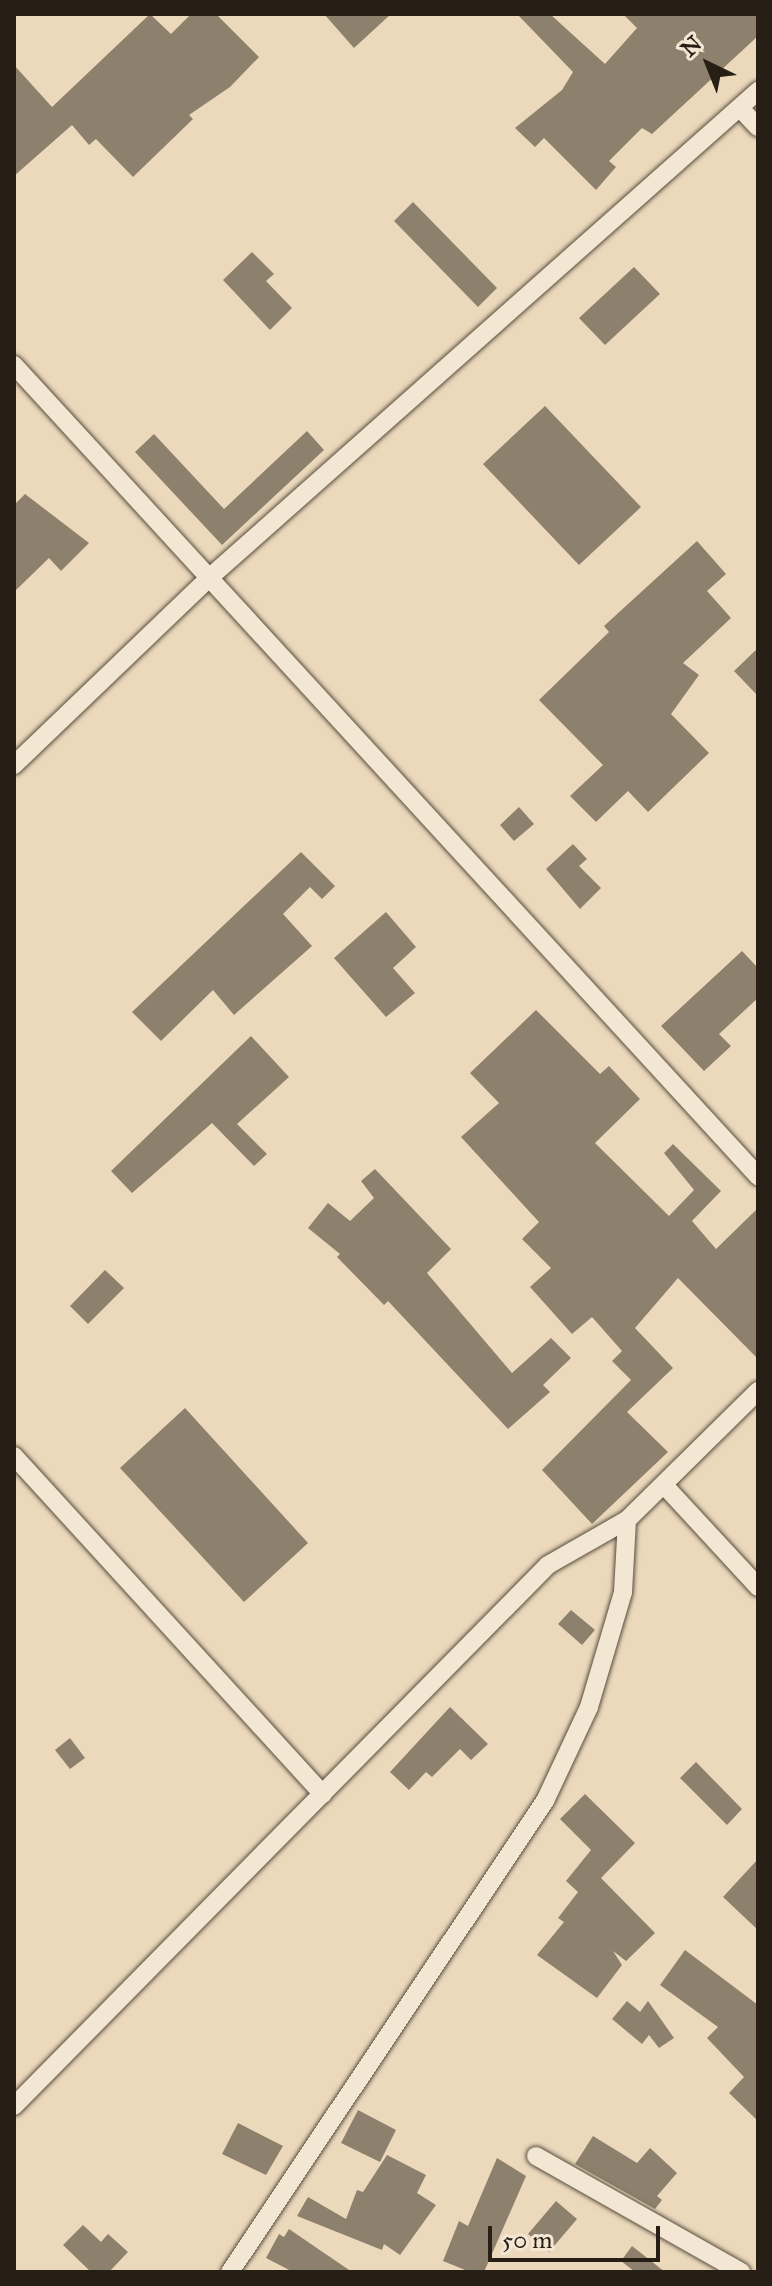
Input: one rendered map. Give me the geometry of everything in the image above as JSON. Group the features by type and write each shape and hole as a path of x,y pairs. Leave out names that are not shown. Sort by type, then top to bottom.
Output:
{"street":[{"path":"14,765 209,578 758,91"},
{"path":"740,108 758,127"},
{"path":"14,365 758,1176"},
{"path":"14,2106 548,1565 627,1520 758,1391"},
{"path":"14,1456 323,1794"},
{"path":"664,1485 758,1587"},
{"path":"230,2272 545,1801 589,1707 619,1607 627,1520"},
{"path":"536,2156 741,2272"}],"building":[{"path":"150,14 171,34 191,14 216,14 259,57 230,87 189,115 193,119 133,177 96,139 89,145 72,125 14,176 14,65 52,107"},
{"path":"324,14 391,14 354,48"},
{"path":"517,14 550,14 605,64 637,28 623,14 758,14 758,36 652,134 642,128 609,161 616,167 596,190 544,138 535,147 515,128 562,90 573,72"},
{"path":"413,202 497,288 478,307 394,221"},
{"path":"252,252 274,274 266,281 292,308 270,330 223,280"},
{"path":"634,267 660,294 605,345 579,318"},
{"path":"545,406 641,507 579,565 483,464"},
{"path":"307,431 324,450 222,545 135,452 154,434 224,509"},
{"path":"25,494 89,543 61,571 49,558 14,592 14,505"},
{"path":"697,541 726,574 707,591 731,618 683,663 699,675 671,714 709,753 648,812 628,791 596,822 570,796 603,765 539,700 609,632 604,626"},
{"path":"758,648 758,696 734,671"},
{"path":"519,807 534,824 514,841 500,825"},
{"path":"573,844 587,859 579,866 601,888 580,909 546,869"},
{"path":"301,852 335,886 322,899 310,887 283,914 312,946 234,1015 213,990 161,1041 132,1012"},
{"path":"386,912 416,947 393,968 415,993 386,1017 334,958"},
{"path":"742,951 758,968 758,998 719,1034 731,1046 704,1071 661,1026"},
{"path":"536,1010 600,1074 609,1066 640,1099 595,1143 669,1216 694,1190 664,1153 673,1144 721,1191 692,1221 716,1249 758,1208 758,1359 678,1278 635,1328 673,1368 627,1412 668,1452 592,1524 542,1470 631,1380 612,1361 622,1351 592,1317 572,1334 530,1287 551,1268 522,1239 539,1222 461,1137 499,1103 470,1073"},
{"path":"251,1036 289,1077 237,1124 267,1154 254,1166 212,1123 132,1193 111,1171"},
{"path":"375,1169 451,1249 427,1273 512,1373 551,1338 571,1358 543,1385 550,1392 508,1429 388,1301 384,1305 337,1257 340,1254 308,1228 328,1203 350,1221 374,1198 361,1181"},
{"path":"105,1270 124,1288 88,1324 70,1306"},
{"path":"185,1408 308,1543 244,1602 120,1468"},
{"path":"571,1610 595,1630 582,1645 558,1624"},
{"path":"450,1707 488,1744 471,1760 460,1749 432,1777 426,1772 409,1790 390,1772"},
{"path":"70,1738 85,1758 70,1769 55,1750"},
{"path":"696,1762 742,1809 727,1825 680,1778"},
{"path":"585,1794 635,1843 601,1878 655,1933 626,1961 613,1951 622,1965 597,1998 537,1955 564,1922 558,1918 578,1892 566,1881 591,1850 560,1819"},
{"path":"758,1859 758,1930 723,1897"},
{"path":"685,1950 758,2005 758,2121 729,2093 744,2077 707,2038 718,2027 660,1985"},
{"path":"627,2001 640,2012 648,2001 674,2038 659,2048 649,2035 642,2044 612,2019"},
{"path":"358,2110 396,2130 380,2162 341,2143"},
{"path":"238,2123 283,2146 266,2175 222,2154"},
{"path":"593,2136 637,2163 650,2148 677,2173 657,2196 662,2200 655,2209 575,2164"},
{"path":"387,2155 426,2175 417,2193 436,2205 400,2255 384,2244 382,2250 297,2216 308,2197 346,2219 357,2190 363,2192"},
{"path":"497,2158 526,2176 484,2272 470,2272 443,2261 459,2221 468,2226"},
{"path":"556,2201 577,2219 549,2252 528,2234"},
{"path":"83,2225 101,2242 108,2234 128,2252 109,2272 91,2272 63,2245"},
{"path":"289,2229 352,2272 293,2272 266,2258 279,2234 284,2237"},
{"path":"632,2246 665,2272 635,2272 621,2261"}]}
